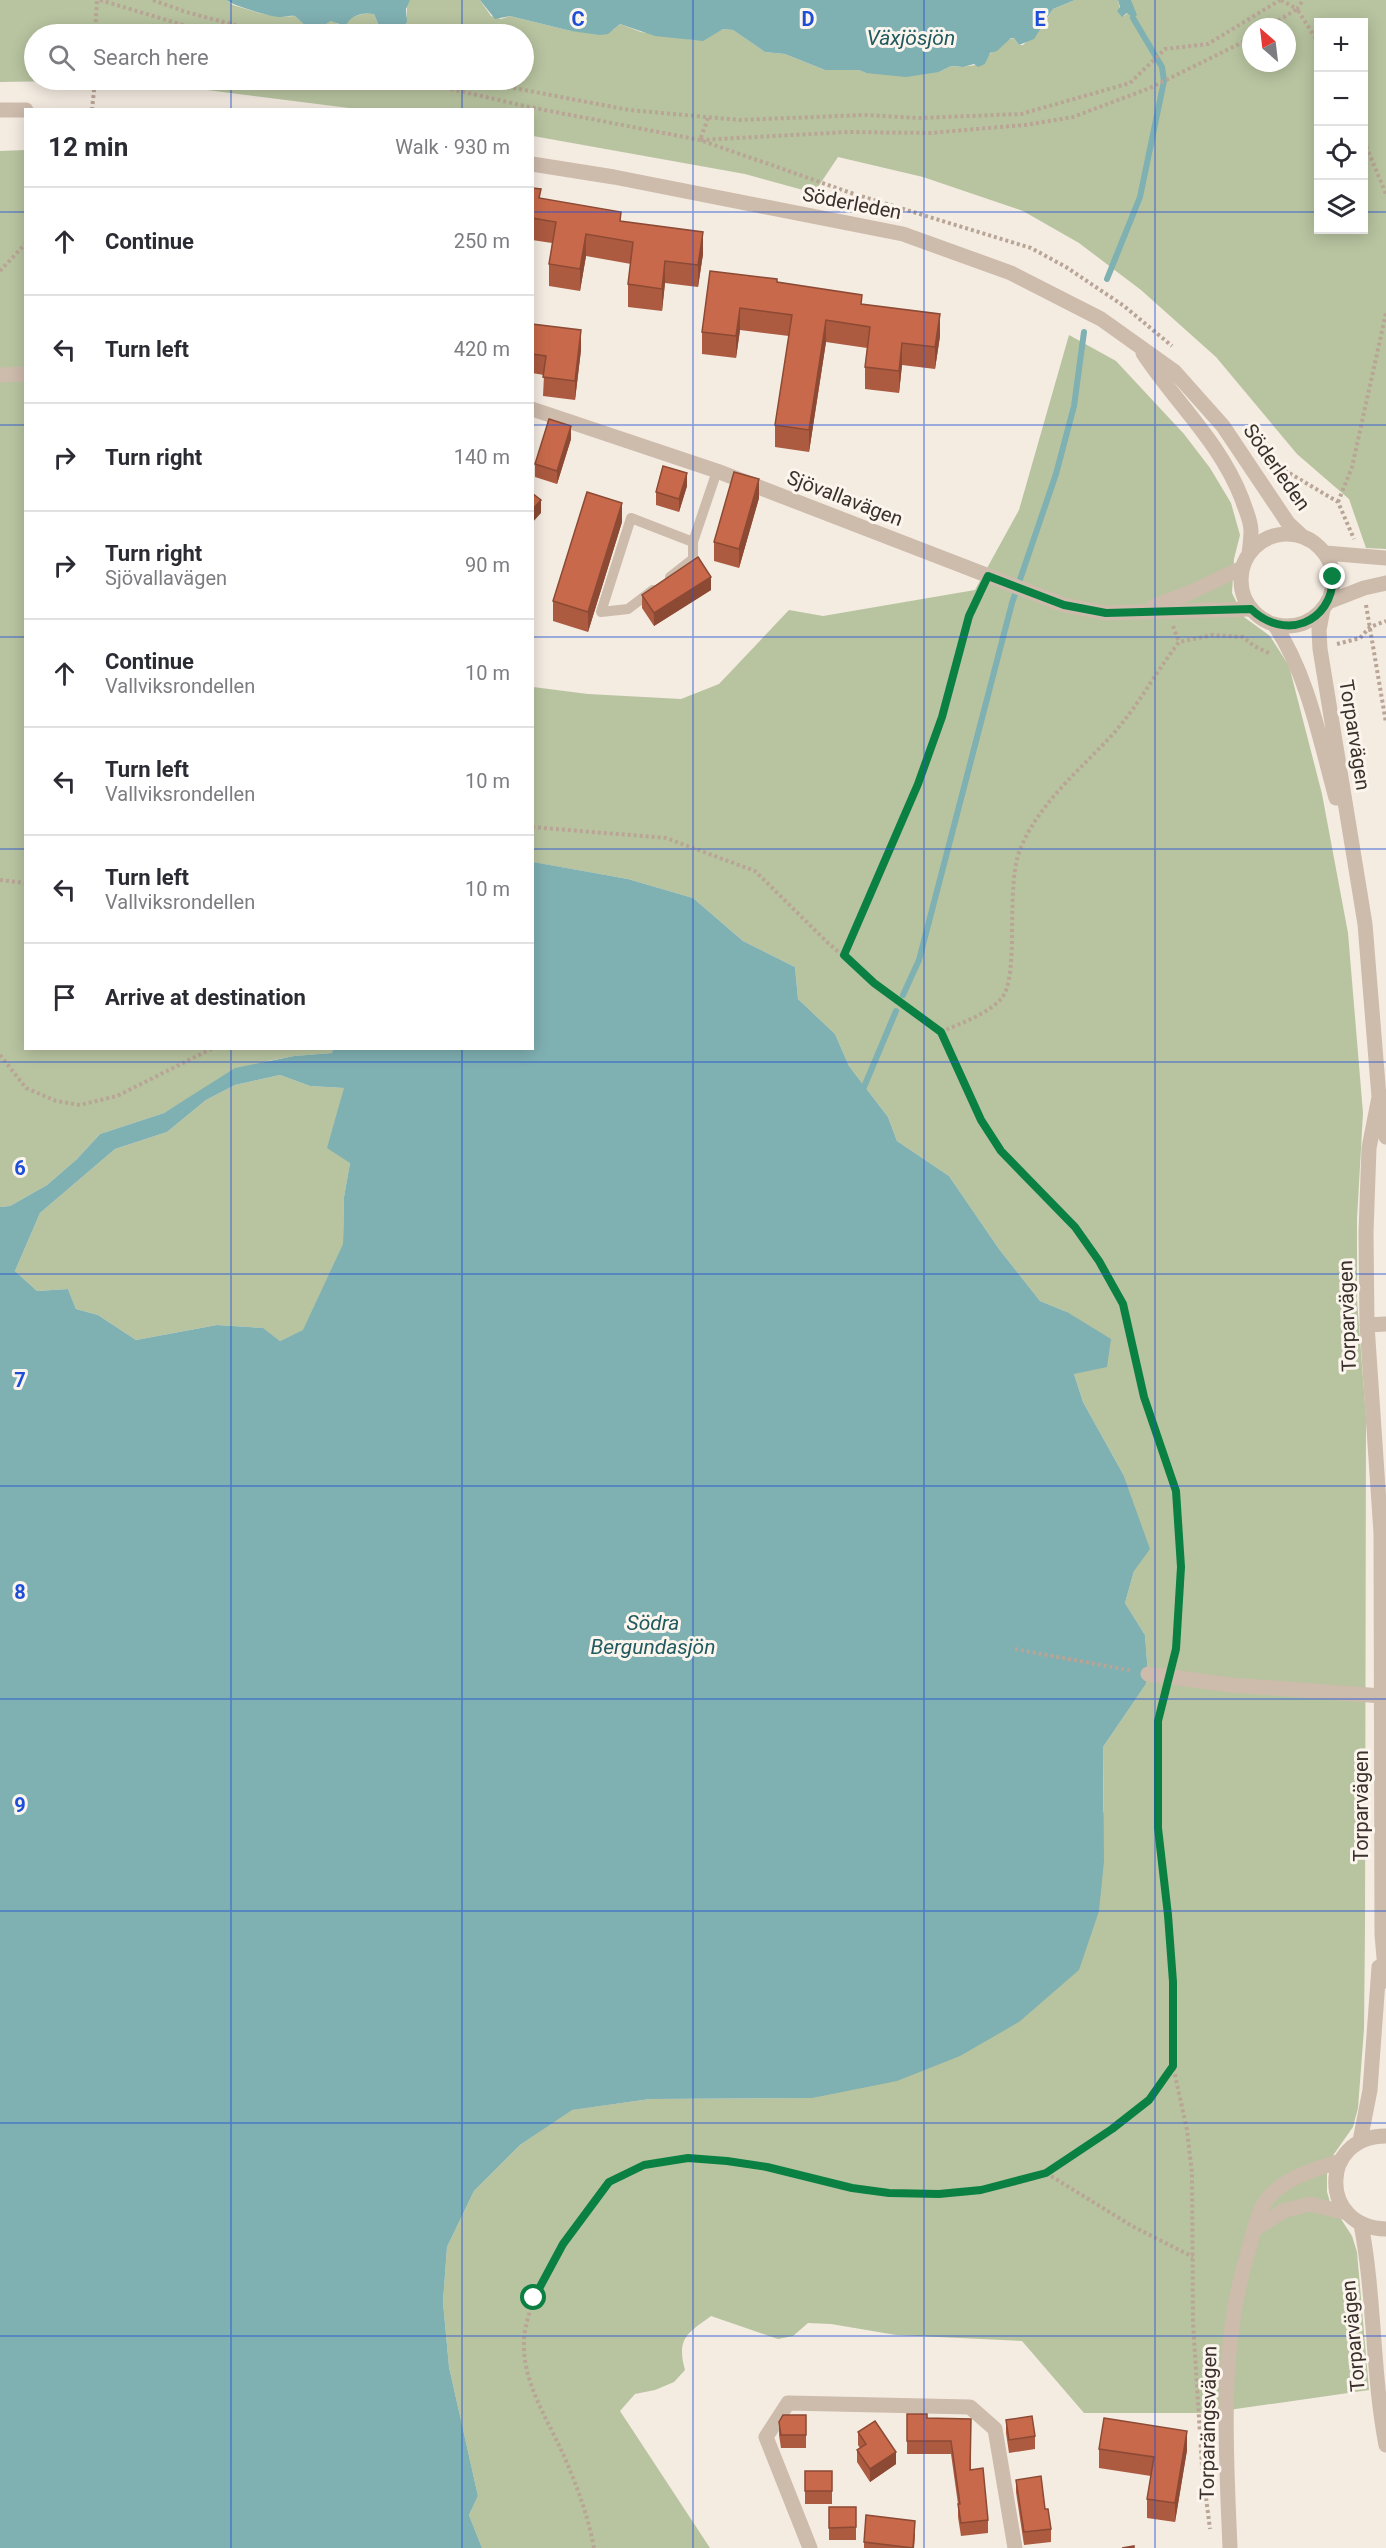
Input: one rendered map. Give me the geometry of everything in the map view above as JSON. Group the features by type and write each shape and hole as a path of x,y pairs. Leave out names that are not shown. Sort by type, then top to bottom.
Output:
{"street":[{"path":"0,110 24,110"},
{"name":"Söderleden","path":"534,164 614,177 903,234 1011,273 1101,319 1166,364 1223,426 1288,523 1302,536"},
{"name":"Söderleden","path":"1140,348 1158,376 1206,434 1226,464 1239,491 1251,529 1246,561"},
{"path":"0,375 24,374"},
{"name":"Sjövallavägen","path":"534,410 717,471 1064,605 1106,613 1143,610 1251,609"},
{"path":"1325,606 1333,577 1325,553 1302,536 1287,534 1272,536 1259,543 1246,561 1243,593 1251,609 1265,621 1274,624 1300,624 1309,621 1325,606 1364,588 1386,583"},
{"path":"1325,553 1386,558"},
{"name":"Sjövallavägen","path":"1143,610 1189,593 1246,561"},
{"name":"Torparvägen","path":"1325,606 1319,630 1320,649 1367,948 1378,1097 1386,1137"},
{"name":"Torparvägen","path":"1274,624 1292,655 1302,683 1356,867"},
{"name":"Torparvägen","path":"1360,2141 1370,2090 1382,1934 1381,1533 1367,1325 1366,1232 1369,1148 1378,1097"},
{"path":"1367,1325 1386,1324"},
{"name":"Torparvägen","path":"1381,1533 1386,1472"},
{"path":"1148,1674 1231,1685 1382,1696"},
{"name":"Torparvägen","path":"1382,1934 1386,1982"},
{"path":"1386,2136 1360,2141 1346,2153 1337,2169 1336,2188 1347,2213 1361,2224 1386,2229"},
{"name":"Torparängsvägen","path":"1230,2548 1225,2434 1226,2372 1242,2269 1263,2206 1279,2187 1307,2172 1341,2161"},
{"path":"1255,2229 1283,2211 1310,2204 1347,2213"},
{"name":"Torparvägen","path":"1361,2224 1367,2256 1381,2417 1386,2445"},
{"path":"810,2548 766,2437 788,2403 970,2407 995,2429 1015,2548"}],"lane":[{"path":"693,542 631,518 601,612 628,609 693,559 693,542 717,471"}],"path":[{"path":"96,24 98,0 179,24"},
{"path":"153,0 231,24"},
{"path":"524,90 629,110 740,120 864,116 918,118 1021,114 1130,83 1165,49 1208,44 1280,0 1297,9 1314,36"},
{"path":"1282,18 1297,9 1303,0"},
{"path":"700,140 849,132 930,133 1025,125 1073,117 1150,87 1242,42"},
{"path":"92,108 94,90"},
{"path":"455,90 529,107 700,140 854,194 1031,249 1066,267 1124,306 1180,353"},
{"path":"700,140 708,118"},
{"path":"1368,151 1386,194"},
{"path":"0,271 24,245"},
{"path":"1338,502 1352,467 1386,313"},
{"path":"1267,460 1338,502 1362,557"},
{"path":"844,955 918,784 942,717 969,616 988,576"},
{"path":"1364,588 1386,723"},
{"path":"1370,627 1386,621"},
{"path":"941,1032 981,1013 1002,998 1010,980 1012,875 1019,849 1033,822 1069,778 1113,734 1179,642 1213,635 1243,637 1254,646 1277,656"},
{"path":"534,827 666,838 755,871 827,942 874,983 941,1032 981,1120 1001,1151 1075,1227 1099,1261 1123,1304 1144,1397 1176,1491 1181,1567 1176,1649 1158,1721 1158,1828 1169,1926 1173,2066 1187,2130 1192,2173 1193,2322 1202,2466 1211,2536"},
{"path":"0,880 24,883"},
{"path":"0,1055 26,1088 56,1101 80,1105 117,1096 209,1050"},
{"path":"1016,1649 1148,1674"},
{"path":"594,2548 581,2498 527,2376 523,2340 534,2298 547,2270 563,2244 609,2182 644,2165 688,2158 767,2167 852,2188 889,2193 939,2194 981,2190 1046,2173 1112,2129 1149,2100 1173,2066"},
{"path":"1046,2173 1132,2226 1193,2257"}],"green space":[{"path":"0,0 226,0 233,5 259,13 280,17 295,16 306,24 24,24 24,82 0,82"},
{"path":"410,0 480,0 491,16 501,19 510,16 571,31 613,30 620,24 641,32 694,40 723,29 733,30 765,52 785,54 825,70 859,70 866,73 939,72 951,66 985,64 988,55 1004,42 1014,38 1019,45 1023,45 1043,26 1053,9 1075,0 1118,0 1121,14 1124,16 1133,9 1131,0 1386,0 1386,549 1366,548 1349,499 1297,454 1216,357 1141,290 1079,243 1023,211 923,177 838,157 814,193 745,174 534,136 534,108 349,108 208,90 534,90 534,24 404,24 407,16 407,3"},
{"path":"374,14 378,24 343,24 352,18"},
{"path":"334,20 338,24 324,24"},
{"path":"24,150 24,1050 333,1050 332,1053 268,1061 192,1096 164,1113 100,1134 77,1159 47,1185 10,1206 0,1207 0,151"},
{"path":"1069,335 1116,361 1184,434 1210,468 1231,503 1240,535 1234,559 1232,593 1244,617 1270,636 1289,666 1322,794 1348,933 1363,1113 1357,1219 1357,1300 1366,1417 1364,2029 1358,2108 1353,2127 1334,2154 1327,2173 1327,2192 1330,2202 1352,2236 1357,2252 1369,2390 1208,2413 1084,2413 1022,2341 896,2335 831,2324 808,2323 793,2336 778,2339 711,2316 686,2337 682,2350 685,2370 674,2382 655,2390 635,2394 620,2411 710,2548 482,2548 469,2515 478,2496 449,2367 443,2302 447,2247 474,2191 520,2145 571,2110 650,2099 812,2098 1104,1812 1103,1747 1146,1684 1148,1674 1145,1635 1125,1603 1134,1571 1123,1474 1083,1402 1074,1374 1067,1312 1040,1301 999,1249 949,1176 897,1141 888,1117 849,1066 835,1034 798,999 795,967 743,941 693,898 628,879 534,862 534,687 588,694 681,699 719,684 789,610 823,616 975,590 1019,510"},
{"path":"280,1075 310,1086 345,1088 339,1111 350,1163 344,1197 343,1245 304,1330 280,1341 262,1328 217,1325 136,1340 98,1315 76,1309 68,1289 37,1291 15,1271 40,1213 115,1149 167,1132 206,1100 235,1085"}],"water":[{"path":"226,0 410,0 406,9 405,24 378,24 374,14 365,13 357,15 347,24 331,21 325,24 304,24 295,16 269,15"},
{"name":"Växjösjön","path":"480,0 1075,0 1053,9 1034,39 1019,45 1014,38 1011,38 997,51 990,53 985,64 978,67 974,64 963,67 951,66 939,72 906,77 866,73 859,70 825,70 785,54 765,52 733,30 723,29 703,41 655,36 620,24 608,34 600,35 571,31 510,16 495,19"},
{"path":"1118,0 1131,0 1137,15 1133,18 1127,13 1122,17 1117,11 1120,7"},
{"name":"Södra Bergundasjön","path":"534,862 628,879 693,898 743,941 795,967 798,999 835,1034 849,1066 888,1117 897,1141 949,1176 999,1249 1040,1301 1067,1312 1111,1339 1107,1367 1074,1374 1083,1402 1123,1474 1150,1549 1134,1571 1125,1603 1145,1635 1148,1674 1146,1684 1103,1747 1104,1861 1099,1911 1079,1970 1019,2022 960,2056 897,2081 812,2098 650,2099 572,2110 520,2145 474,2191 447,2247 443,2302 449,2367 478,2496 469,2515 482,2548 0,2548 0,1207 10,1206 47,1185 77,1159 100,1134 164,1113 235,1068 294,1056 332,1053 333,1050 534,1050","holes":["280,1075 310,1086 344,1088 327,1148 350,1163 344,1197 343,1244 303,1330 280,1341 263,1328 217,1325 136,1340 98,1315 76,1309 68,1289 37,1291 15,1271 40,1213 115,1149 167,1132 206,1100 235,1085"]}],"building":[{"path":"534,188 541,189 539,198 621,212 620,221 703,232 698,265 665,261 662,289 628,284 633,242 586,234 580,269 549,264 556,222 534,218"},
{"path":"710,271 777,279 777,282 862,295 861,304 940,314 935,347 902,343 899,371 865,367 870,327 826,320 809,430 775,425 792,315 740,308 736,336 702,332"},
{"path":"534,324 581,330 575,381 543,377 546,356 534,354"},
{"path":"549,419 571,426 557,471 535,464"},
{"path":"663,466 687,473 679,499 656,492"},
{"path":"734,472 759,479 739,549 714,542"},
{"path":"587,492 622,503 588,612 553,601"},
{"path":"534,495 541,500 534,508"},
{"path":"698,557 711,577 654,613 642,595"},
{"path":"907,2414 927,2414 927,2418 971,2419 970,2470 983,2468 988,2520 961,2523 951,2441 907,2441"},
{"path":"783,2415 806,2415 806,2435 781,2435 779,2422"},
{"path":"1032,2416 1035,2436 1009,2440 1006,2420"},
{"path":"1104,2418 1187,2431 1175,2503 1147,2499 1154,2457 1099,2449"},
{"path":"875,2421 896,2452 870,2469 857,2450 866,2444 858,2432"},
{"path":"805,2471 832,2471 832,2491 805,2491"},
{"path":"1041,2476 1045,2509 1048,2509 1051,2529 1024,2532 1016,2480"},
{"path":"829,2507 856,2507 856,2527 829,2528"},
{"path":"866,2515 915,2521 913,2548 864,2542"}],"waterway":[{"path":"1107,279 1140,197 1164,81 1162,67 1133,18"},
{"path":"903,995 919,960 1012,603 1056,474 1074,406 1084,332"},
{"path":"864,1087 896,1011"}],"route":[{"path":"534,2298 563,2244 609,2182 644,2165 688,2158 767,2167 852,2188 889,2193 939,2194 981,2190 1046,2173 1112,2129 1149,2100 1173,2066 1173,1982 1158,1828 1160,1769 1158,1721 1176,1649 1181,1567 1176,1491 1144,1397 1123,1304 1099,1261 1075,1227 1001,1151 981,1120 966,1082 941,1032 874,983 844,955 918,784 942,717 969,616 988,576 1064,605 1106,613 1143,610 1251,609 1265,621 1283,626 1300,624 1316,616 1328,602 1333,577"}]}
